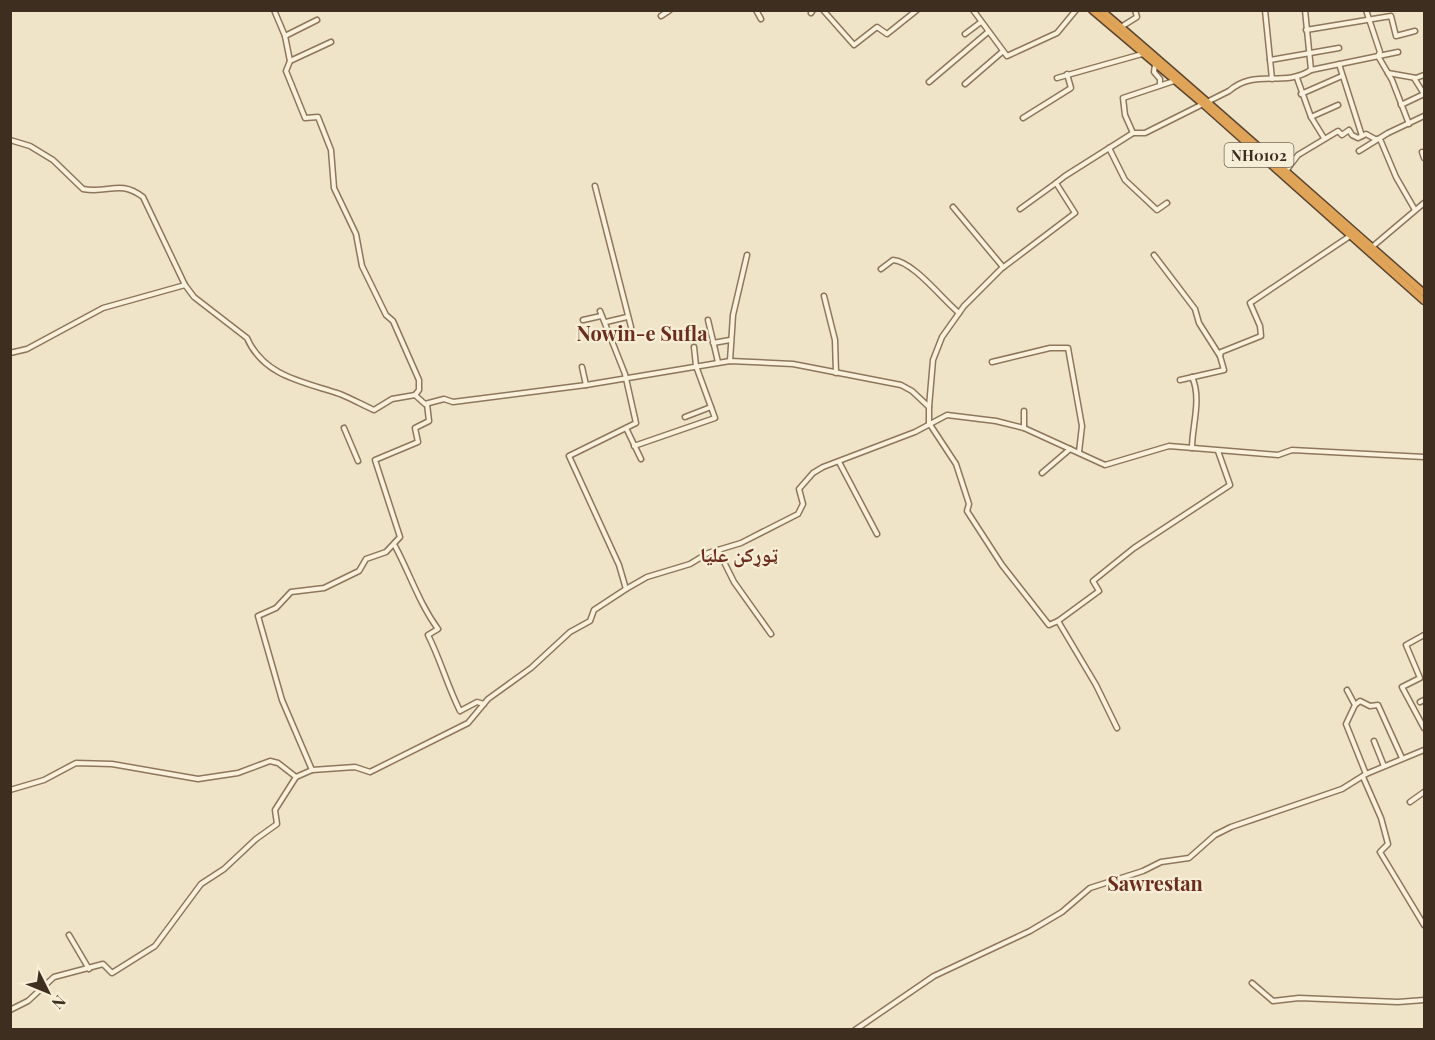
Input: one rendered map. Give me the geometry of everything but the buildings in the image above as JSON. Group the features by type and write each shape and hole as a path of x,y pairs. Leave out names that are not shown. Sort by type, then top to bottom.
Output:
{"highway":[{"name":"NH0102","path":"1092,10 1145,52 1425,293"},
{"name":"NH0102","path":"1101,10 1145,52 1155,65 1205,103 1425,301"}],"street":[{"path":"274,10 285,36 291,61"},
{"path":"661,16 670,10"},
{"path":"756,10 761,19"},
{"path":"823,10 854,45 877,27 887,34 917,10"},
{"path":"973,10 1006,56 1057,33 1076,10"},
{"path":"1120,27 1137,17 1135,10"},
{"path":"1265,10 1272,79"},
{"path":"1305,10 1311,70"},
{"path":"1366,10 1380,52 1378,56 1409,124"},
{"path":"1306,30 1369,22 1391,16 1396,36 1414,31"},
{"path":"285,36 317,20"},
{"path":"965,34 981,22"},
{"path":"285,36 300,31"},
{"path":"929,82 988,32"},
{"path":"10,140 30,146 53,160 83,189 123,186 143,197 185,285 194,297 247,338 250,346 274,370 304,385 344,396 374,410 392,399 415,395 419,390 419,380 393,321 386,315 362,266 356,234 334,188 329,142 319,118 305,118 286,70 291,61 331,42"},
{"path":"1270,60 1339,48"},
{"path":"965,84 1002,52"},
{"path":"1057,78 1145,52"},
{"path":"1020,209 1133,133 1145,133 1230,91 1240,82 1297,78 1311,70 1398,52"},
{"path":"1339,64 1362,135"},
{"path":"1155,65 1154,72 1160,79 1160,85"},
{"path":"1387,73 1413,77 1425,75"},
{"path":"1023,118 1071,88 1067,74"},
{"path":"1301,94 1342,76"},
{"path":"1401,105 1424,94 1418,80 1413,77"},
{"path":"1297,78 1311,117 1324,138"},
{"path":"1133,133 1125,115 1123,98 1174,81"},
{"path":"1311,117 1338,105"},
{"path":"1359,151 1425,116"},
{"path":"1286,172 1298,155 1338,131 1342,135 1349,130 1358,138 1366,134 1375,140 1380,139"},
{"path":"1380,139 1396,177 1415,210"},
{"path":"1109,148 1125,180 1157,210 1167,203"},
{"path":"1422,152 1425,158"},
{"path":"1056,183 1075,213 986,282 942,337 933,360 929,423 956,464 969,504 967,511 984,540 1049,625 1099,591 1093,581 1134,548 1230,485 1218,451"},
{"path":"595,186 631,327"},
{"path":"1372,247 1425,203"},
{"path":"953,207 1003,267"},
{"path":"1220,356 1221,352 1261,336 1260,326 1250,303 1350,235"},
{"path":"730,361 733,315 747,255"},
{"path":"1154,255 1195,309 1203,331 1220,356 1224,370 1180,380"},
{"path":"881,269 893,260 901,261 923,278 959,313"},
{"path":"10,353 27,349 103,308 185,285"},
{"path":"824,296 835,340 836,373"},
{"path":"584,320 600,314 606,322 625,378 636,423 627,430 569,456 619,565 626,589"},
{"path":"606,322 627,317"},
{"path":"708,321 718,363"},
{"path":"713,343 730,340"},
{"path":"634,446 715,418 696,366 694,347"},
{"path":"992,362 1050,348 1068,348 1082,426 1079,452"},
{"path":"427,404 444,399 453,402 586,385 730,361 793,364 900,385 912,391 930,407"},
{"path":"582,367 586,385"},
{"path":"1192,377 1195,386 1196,412 1192,448"},
{"path":"312,770 282,700 258,616 276,608 291,592 324,588 359,571 366,559 395,546 400,537 375,460 417,442 415,428 429,421 427,404 415,395"},
{"path":"685,417 711,406"},
{"path":"1024,411 1024,428"},
{"path":"10,1010 28,1001 54,977 103,964 112,973 155,946 201,884 224,869 256,839 277,824 275,810 277,804 296,777 312,770 355,767 370,772 468,723 484,704 531,668 570,632 590,621 594,610 626,589 647,577 690,564 718,550 741,543 798,514 803,504 799,489 803,482 823,467 915,432 947,415 996,421 1024,428 1105,465 1169,446 1278,455 1292,450 1425,457"},
{"path":"344,428 358,461"},
{"path":"627,430 641,459"},
{"path":"1042,473 1070,449"},
{"path":"839,462 877,534"},
{"path":"395,546 408,569 422,608 438,630 428,635 445,669 444,680 460,711 477,702 484,704"},
{"path":"718,550 734,582 771,634"},
{"path":"1058,621 1096,685 1117,728"},
{"path":"1425,635 1406,645 1420,678 1402,687 1425,728"},
{"path":"1347,690 1355,705"},
{"path":"1402,758 1378,705 1370,706 1360,701 1355,705 1346,724 1381,818 1388,844 1380,852 1425,925"},
{"path":"1374,741 1384,766"},
{"path":"855,1029 934,976 1030,932 1062,912 1090,888 1143,871 1161,862 1189,858 1215,835 1231,827 1342,789 1384,766 1425,750"},
{"path":"10,790 44,780 76,763 112,764 198,779 238,773 270,761 278,763 296,777"},
{"path":"1410,802 1425,792"},
{"path":"69,935 89,969"},
{"path":"1252,983 1273,1001 1299,998 1398,1002 1425,999"}],"district":[{"name":"Nowin-e Sufla","path":"642,332"},
{"name":"ټوړکن علیا","path":"739,553"},
{"name":"Sawrestan","path":"1155,882"}]}
